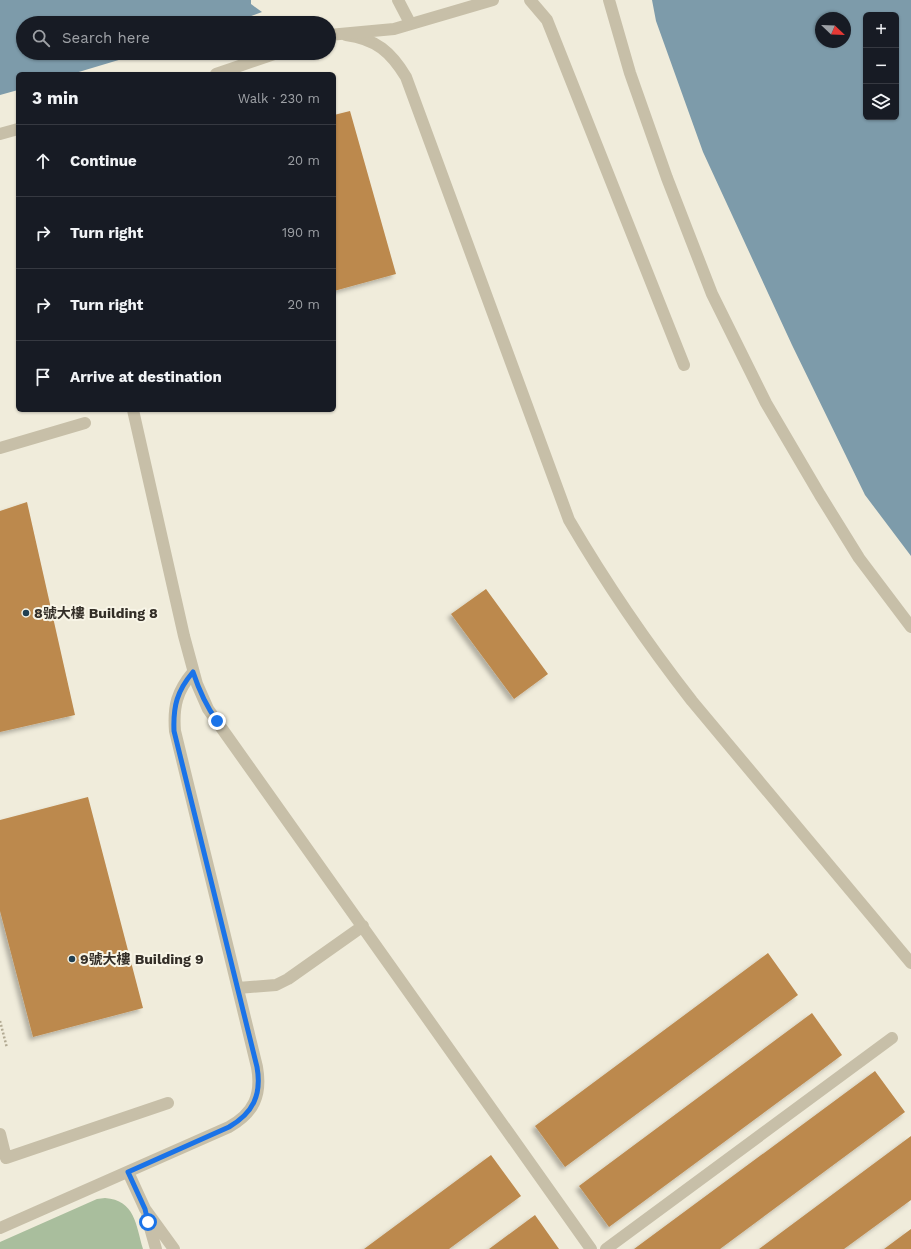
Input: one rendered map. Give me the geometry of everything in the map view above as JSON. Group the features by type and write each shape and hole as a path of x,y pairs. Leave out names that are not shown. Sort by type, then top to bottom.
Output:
{"street":[{"path":"398,0 410,23"},
{"path":"336,34 394,29 410,23 493,0"},
{"path":"530,0 547,20 684,365"},
{"path":"610,0 630,73 667,178 712,294 766,403 820,495 859,558 911,627"},
{"path":"336,34 343,34 358,37 373,42 387,51 398,63 406,77 569,520 597,567 658,658 692,701 911,963"},
{"path":"222,72 257,60"},
{"path":"0,134 16,130"},
{"path":"133,412 193,672 208,709 591,1249"},
{"path":"0,448 85,423"},
{"path":"0,1228 229,1127 240,1121 248,1113 255,1102 258,1091 258,1073 174,731 175,705 185,682 193,672"},
{"path":"238,988 276,985 288,979 363,926"},
{"path":"606,1249 892,1038"},
{"path":"0,1134 6,1158 168,1103"},
{"path":"128,1172 145,1209 156,1249"},
{"path":"145,1209 174,1249"}],"path":[{"path":"0,1020 7,1048"}],"green space":[{"path":"105,1198 123,1203 133,1215 143,1249 0,1249 0,1242 97,1199"}],"water":[{"path":"0,0 251,0 251,4 262,12 251,16 16,16 16,60 119,60 79,72 16,72 16,91 0,95"},
{"path":"652,0 911,0 911,556 865,495 792,345 703,152 656,21"}],"building":[{"path":"350,111 396,274 336,290 336,114"},
{"name":"8號大樓 Building 8","path":"27,502 75,715 0,732 0,511"},
{"path":"486,589 548,674 514,699 451,614"},
{"name":"9號大樓 Building 9","path":"88,797 143,1008 33,1037 0,911 0,820"},
{"path":"768,953 798,995 565,1167 535,1126"},
{"path":"812,1013 842,1055 609,1227 579,1186"},
{"path":"875,1071 905,1112 720,1249 634,1249"},
{"path":"911,1136 911,1200 844,1249 759,1249"},
{"path":"491,1155 521,1196 449,1249 364,1249"},
{"path":"535,1215 559,1249 489,1249"},
{"path":"911,1229 911,1249 884,1249"}],"place":[{"name":"8號大樓 Building 8","path":"26,613"},
{"name":"9號大樓 Building 9","path":"72,959"}],"route":[{"path":"148,1222 145,1209 128,1172 240,1121 248,1113 255,1102 258,1091 259,1079 257,1067 174,731 175,705 179,693 193,672 208,709 217,721"}]}
